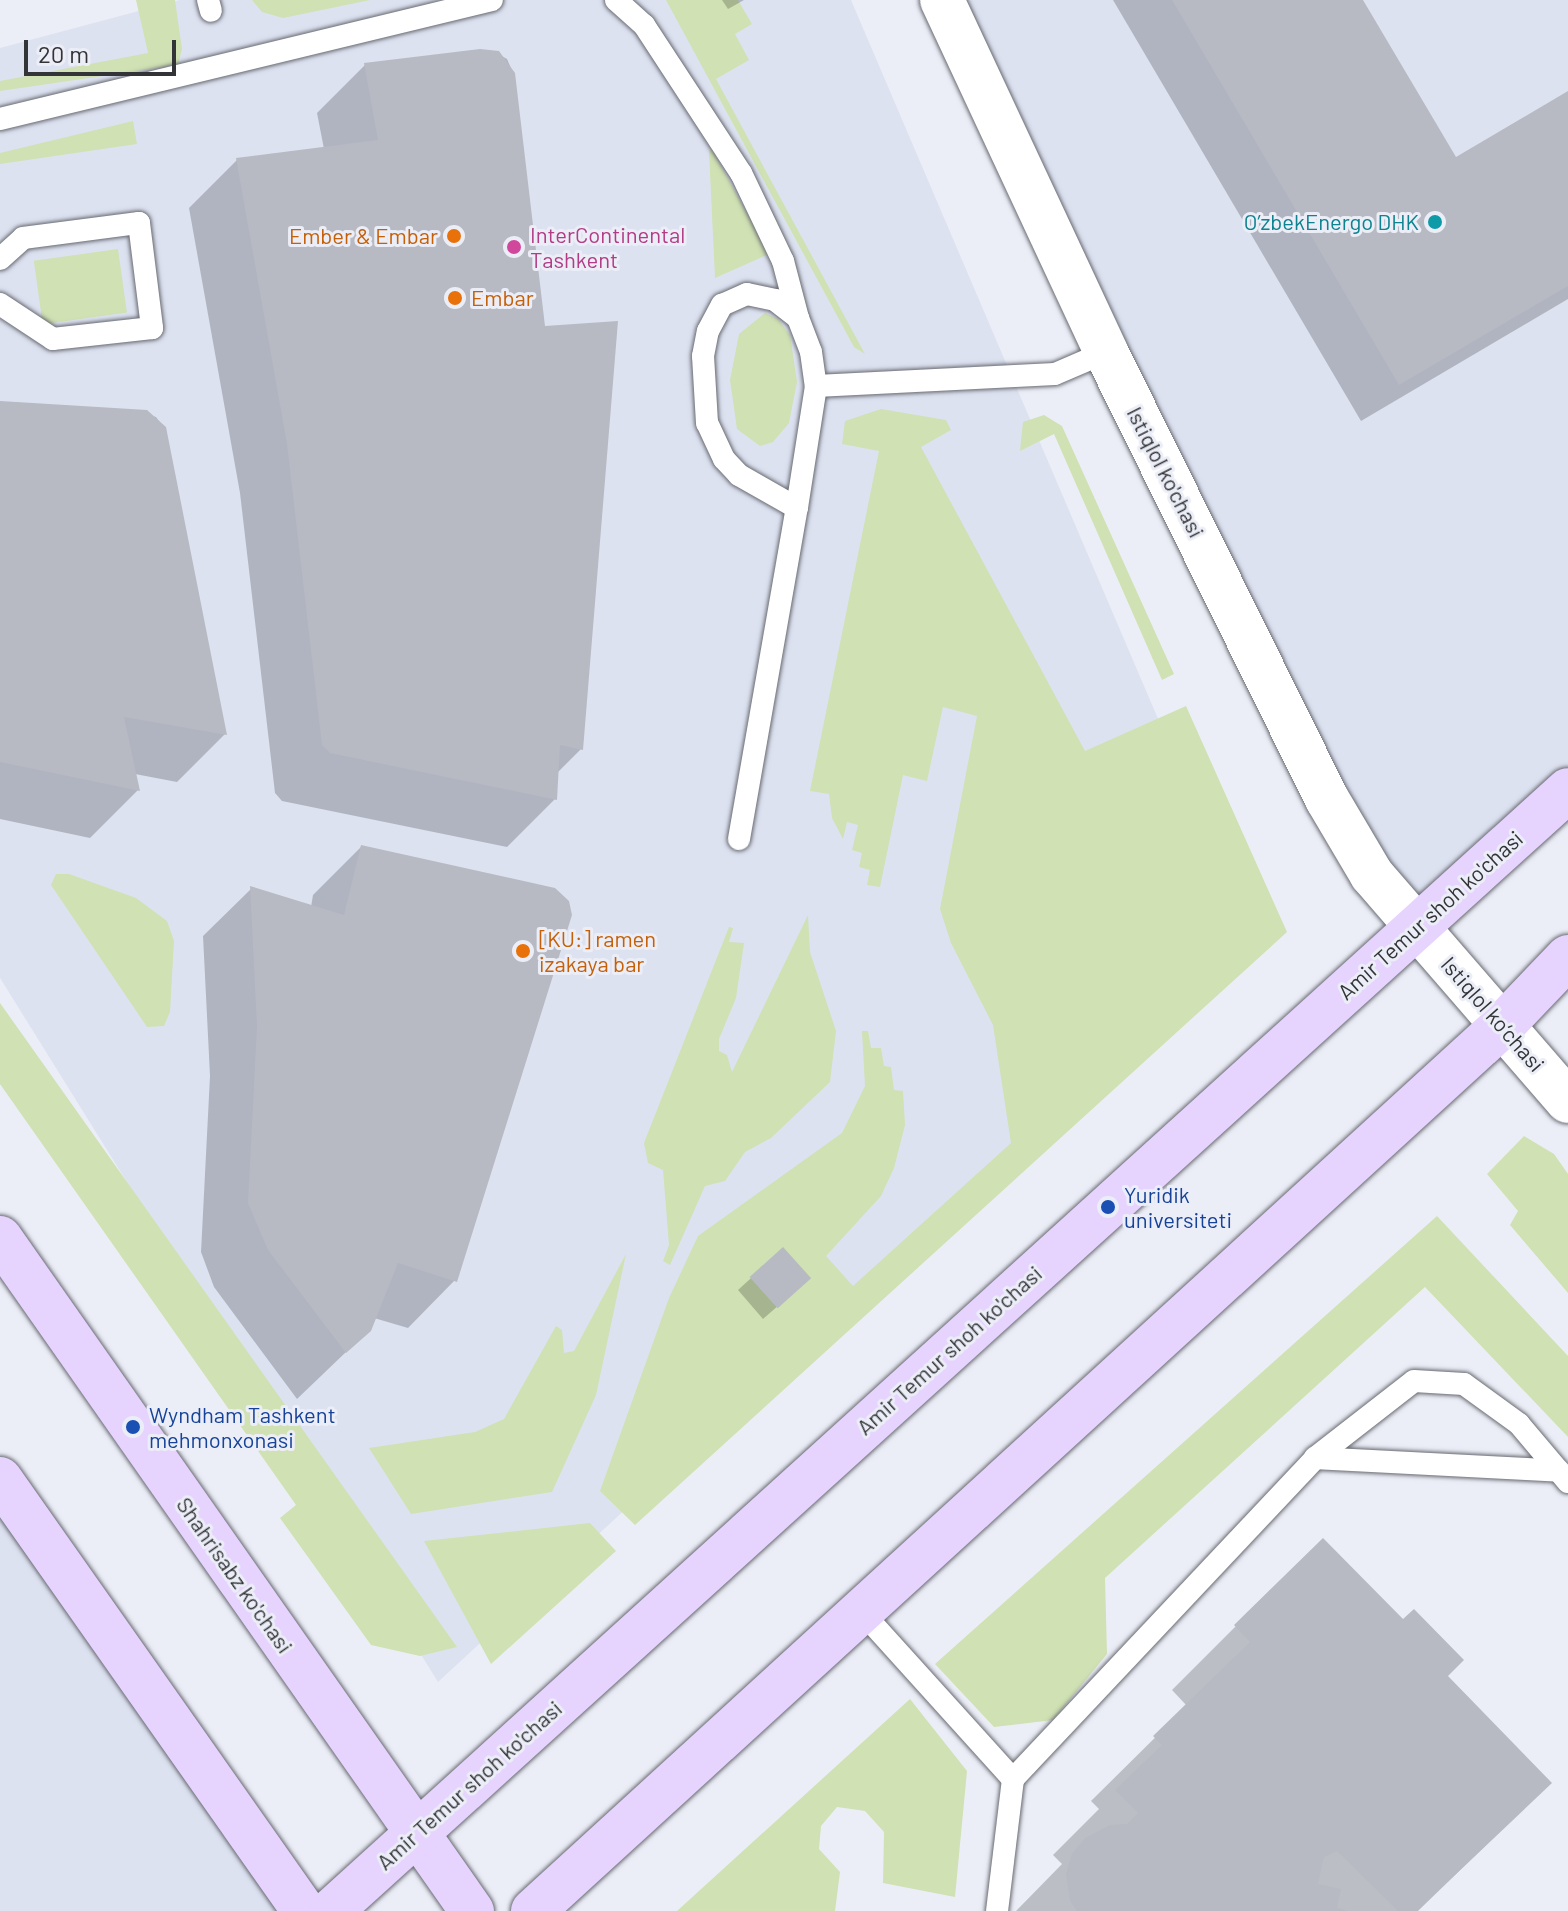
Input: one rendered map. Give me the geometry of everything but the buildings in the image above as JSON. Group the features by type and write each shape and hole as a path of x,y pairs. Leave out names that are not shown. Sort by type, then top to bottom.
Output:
{"main road":[{"name":"Amir Temur shoh ko'chasi","path":"331,1911 1568,790"},
{"path":"533,1911 1503,1025 1568,957"},
{"name":"Shahrisabz ko'chasi","path":"0,1238 472,1911"},
{"path":"0,1479 304,1911"}],"street":[{"name":"Istiqlol ko'chasi","path":"942,0 1106,352 1327,799 1372,875 1417,927"},
{"name":"Istiqlol ko‘chasi","path":"1417,927 1568,1101"}],"lane":[{"path":"0,119 492,0"},
{"path":"616,0 644,25 741,173 783,261 816,386 739,839"},
{"path":"0,259 23,238 139,223 152,328 53,339 0,304"},
{"path":"797,508 748,482 724,459 707,423 703,356 714,317 734,298 761,296 798,318"},
{"path":"816,386 1055,374 1106,352"},
{"path":"997,1911 1013,1779 1315,1458 1414,1381 1464,1384 1519,1424 1564,1476"},
{"path":"1315,1458 1564,1476"},
{"path":"861,1611 1013,1779"}],"shaded area":[{"path":"180,0 851,0 1250,934 438,1682 0,978 0,48"},
{"path":"942,0 1568,0 1568,790 1417,927"},
{"path":"0,1479 304,1911 0,1911"}],"green space":[{"path":"136,0 175,0 182,49 178,65 0,91 0,81 148,53"},
{"path":"252,0 370,0 283,18 262,12"},
{"path":"666,0 738,0 752,24 735,34 749,60 716,79 865,354 854,347"},
{"path":"133,121 137,144 0,164 0,153"},
{"path":"712,149 769,254 715,278 709,151"},
{"path":"118,249 127,312 43,324 34,261"},
{"path":"765,313 778,319 790,335 797,382 789,423 773,442 760,446 737,429 730,380 739,334"},
{"path":"881,409 946,420 951,430 921,447 1085,751 1186,706 1287,932 635,1525 600,1491 669,1298 698,1236 842,1133 865,1086 862,1031 868,1031 871,1048 881,1048 884,1066 891,1067 894,1090 903,1091 905,1125 894,1168 881,1196 826,1256 853,1286 1011,1143 993,1025 951,943 940,909 977,716 943,707 927,781 903,775 880,887 867,885 870,870 859,867 862,853 852,850 858,825 847,822 843,839 832,818 829,794 810,791 879,451 842,444 845,421"},
{"path":"1044,415 1062,426 1174,674 1162,680 1054,434 1020,451 1023,422"},
{"path":"56,874 69,874 136,898 167,921 174,941 170,1012 164,1026 147,1027 51,885"},
{"path":"808,915 810,952 836,1031 830,1082 771,1138 745,1152 725,1181 705,1186 670,1265 663,1261 669,1245 663,1170 648,1163 644,1143 729,927 733,928 729,942 744,943 736,998 719,1039 719,1051 727,1055 732,1072"},
{"path":"0,1003 457,1647 420,1656 371,1645 280,1518 296,1505 0,1084"},
{"path":"1524,1136 1554,1154 1568,1174 1568,1293 1510,1225 1518,1211 1487,1174"},
{"path":"1437,1216 1568,1356 1568,1437 1425,1287 1105,1578 1107,1654 1053,1720 994,1727 935,1664"},
{"path":"626,1254 596,1395 552,1492 411,1514 369,1448 475,1432 504,1419 556,1326 562,1330 564,1353 574,1351"},
{"path":"590,1523 616,1551 491,1664 424,1541"},
{"path":"910,1699 967,1771 955,1897 883,1883 884,1832 865,1811 837,1807 821,1826 819,1849 840,1872 835,1911 677,1911"}],"place":[{"name":"O’zbekEnergo DHK","path":"1435,222"},
{"name":"Ember & Embar","path":"454,236"},
{"name":"InterContinental Tashkent","path":"514,247"},
{"name":"Embar","path":"455,298"},
{"name":"[KU:] ramen izakaya bar","path":"523,951"},
{"name":"Yuridik universiteti","path":"1108,1207"},
{"name":"Wyndham Tashkent mehmonxonasi","path":"133,1427"}]}
